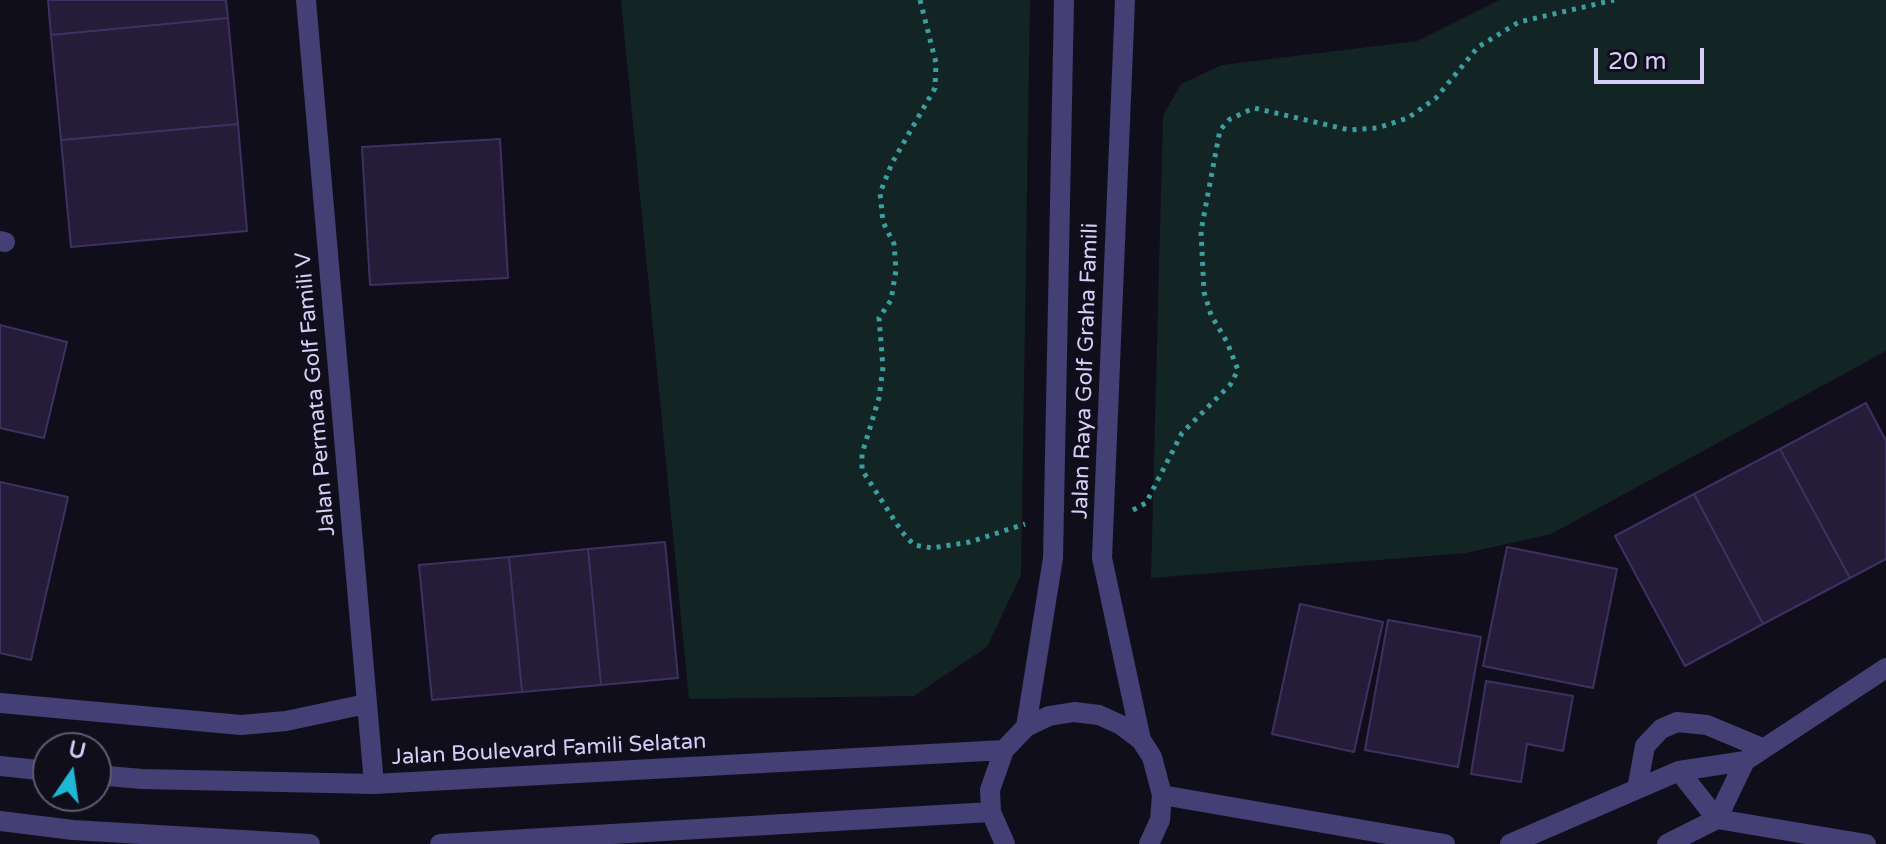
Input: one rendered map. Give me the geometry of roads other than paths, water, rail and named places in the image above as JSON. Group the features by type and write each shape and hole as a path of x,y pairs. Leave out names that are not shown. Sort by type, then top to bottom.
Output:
{"street":[{"name":"Jalan Permata Golf Famili V","path":"306,0 374,784"},
{"name":"Jalan Raya Golf Graha Famili","path":"1026,727 1053,558 1064,0"},
{"name":"Jalan Raya Golf Graha Famili","path":"1125,0 1102,558 1141,740 1156,767 1162,795"},
{"path":"1717,819 1745,761 1886,668"},
{"path":"0,703 241,725 286,721 366,704"},
{"path":"1005,844 991,812 990,790 1004,750 1026,727 1049,716 1074,712 1099,715 1121,725 1141,740"},
{"path":"1637,789 1645,746 1661,729 1677,722 1707,725 1762,748"},
{"name":"Jalan Boulevard Famili Selatan","path":"112,776 374,784 1004,750"},
{"path":"1510,844 1679,771 1745,761"},
{"path":"0,766 32,769"},
{"path":"1679,771 1717,819"},
{"path":"1152,844 1160,820 1162,795 1445,844"},
{"path":"440,844 991,812"},
{"path":"1667,844 1717,819 1866,844"},
{"path":"0,821 73,830 310,844"}]}
